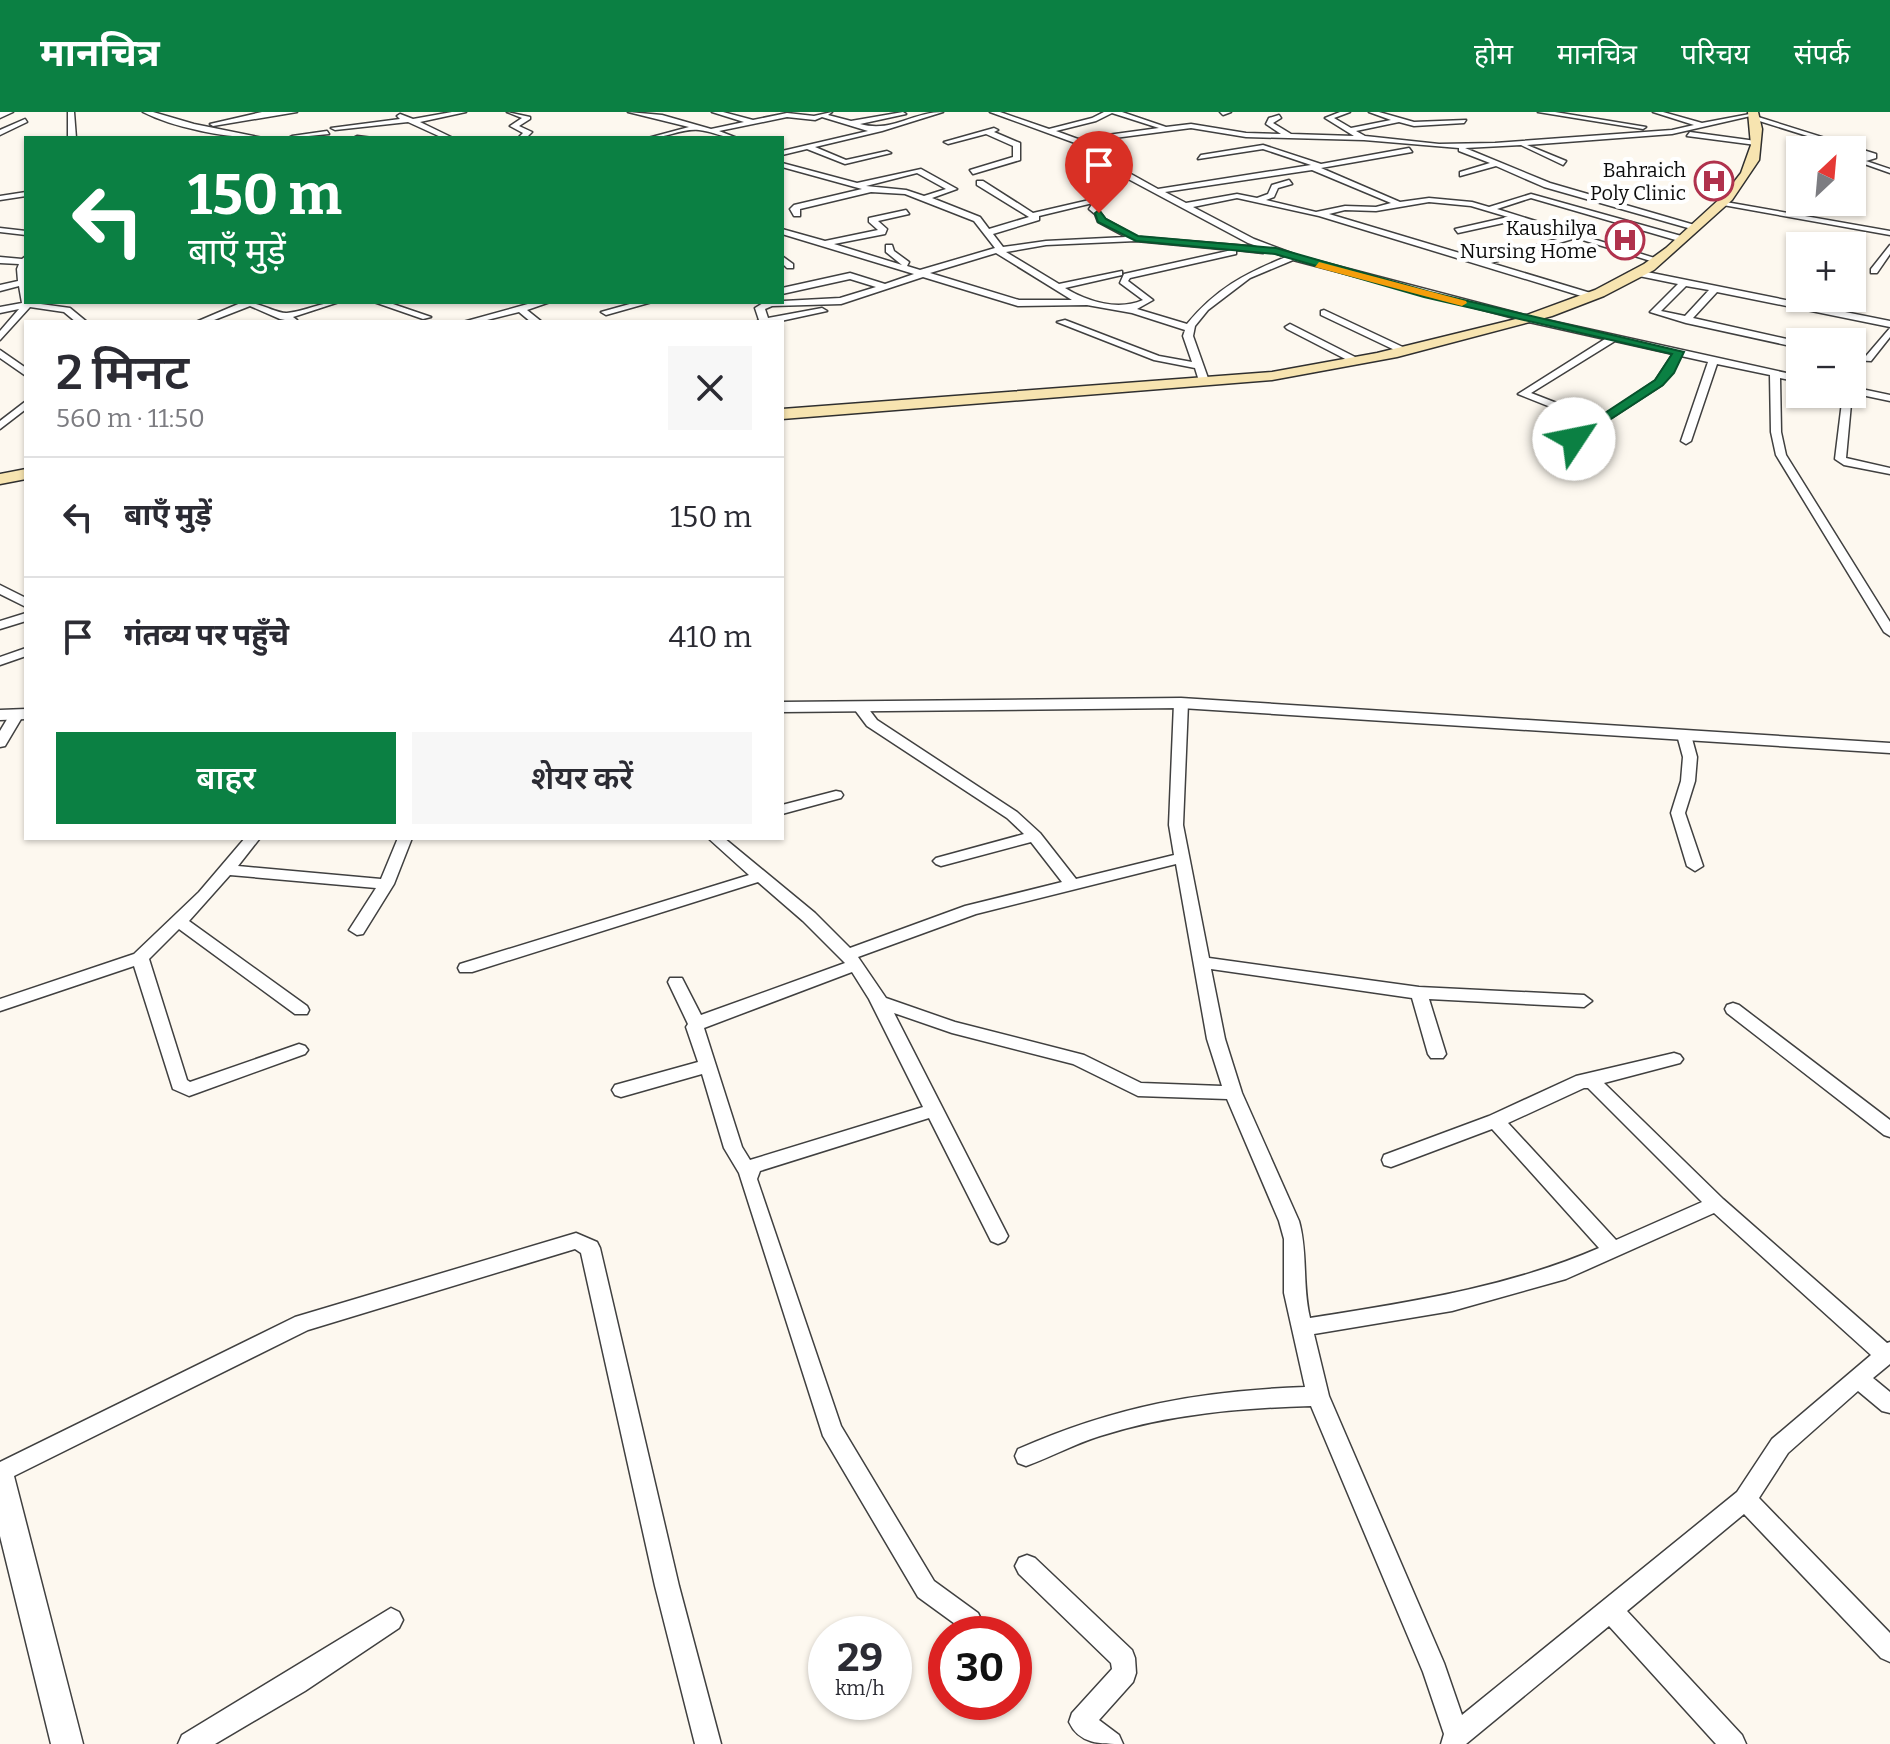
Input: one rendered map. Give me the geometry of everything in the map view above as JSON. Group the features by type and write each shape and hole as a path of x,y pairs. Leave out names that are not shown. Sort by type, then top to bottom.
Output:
{"main road":[{"path":"784,414 1272,376 1358,362 1532,320 1637,273 1657,260 1723,203 1749,175 1756,143 1754,115"},
{"path":"0,479 24,474"}],"street":[{"path":"0,115 9,112"},
{"path":"71,112 72,136"},
{"path":"146,112 199,127 248,136"},
{"path":"199,127 262,114 270,116 294,112"},
{"path":"393,112 444,136"},
{"path":"303,136 463,112"},
{"path":"631,112 661,116 727,136"},
{"path":"715,112 754,122"},
{"path":"784,153 877,131 940,112"},
{"path":"993,112 1022,117 1078,141 1117,169 1157,191 1251,241 1293,257 1532,320 1786,376"},
{"path":"1052,130 1094,120 1109,112"},
{"path":"1115,112 1169,129"},
{"path":"1347,112 1328,118 1364,138"},
{"path":"1372,112 1414,124 1464,121"},
{"path":"1541,112 1756,143"},
{"path":"1656,112 1706,126"},
{"path":"517,113 528,118 513,126 528,132 524,136"},
{"path":"711,131 787,115 812,118 827,114 877,131"},
{"path":"852,124 903,114"},
{"path":"330,131 337,115"},
{"path":"1078,141 1191,126 1246,135 1364,138 1439,146 1519,144 1672,132 1754,115 1878,156 1860,161 1890,171"},
{"path":"948,142 987,132 1022,117"},
{"path":"1279,117 1271,119 1269,124 1288,135"},
{"path":"1351,130 1400,120"},
{"path":"0,133 25,121"},
{"path":"330,131 361,123"},
{"path":"658,136 694,128"},
{"path":"973,172 1017,158 1017,145 987,132"},
{"path":"664,134 669,136"},
{"path":"1519,144 1563,163"},
{"path":"1157,191 1261,177 1439,146"},
{"path":"1455,146 1547,185 1695,228"},
{"path":"808,147 845,162 887,153"},
{"path":"1201,157 1263,147 1316,166 1399,204"},
{"path":"1463,174 1495,164"},
{"path":"784,166 871,189 898,191 968,215 989,232 999,250 1082,302"},
{"path":"1117,169 1100,183 1106,192 1093,209 1099,213 1101,220 1136,239"},
{"path":"856,185 918,171 953,190 924,199"},
{"path":"898,191 903,187 937,180"},
{"path":"1258,201 1271,195 1275,187 1289,182"},
{"path":"980,183 1036,218 989,232"},
{"path":"797,214 794,209 797,207 871,189"},
{"path":"0,198 24,194"},
{"path":"1185,206 1237,196 1319,213 1591,296"},
{"path":"1490,209 1531,196 1682,239"},
{"path":"1033,215 1103,199"},
{"path":"1319,213 1441,200 1490,209 1657,260"},
{"path":"1723,203 1890,233"},
{"path":"822,245 882,232 883,229 872,220 906,212"},
{"path":"1458,231 1517,217"},
{"path":"0,230 24,233"},
{"path":"784,230 822,245 1018,303 1082,302 1128,310 1189,328"},
{"path":"784,239 796,235"},
{"path":"1485,262 1575,236"},
{"path":"784,303 841,301 999,250 1046,243 1136,239 1276,251"},
{"path":"889,247 890,252 906,261 902,267"},
{"path":"1874,271 1890,248"},
{"path":"1128,310 1149,300 1123,281 1127,276 1243,249"},
{"path":"1204,381 1188,336 1189,328 1205,308 1247,276 1293,257"},
{"path":"0,260 24,261"},
{"path":"784,261 790,266"},
{"path":"24,263 21,269 24,287"},
{"path":"1058,287 1119,273"},
{"path":"1637,273 1890,324"},
{"path":"784,291 850,276 886,287"},
{"path":"0,288 23,283"},
{"path":"1684,283 1655,312 1786,342"},
{"path":"1686,320 1715,289"},
{"path":"0,310 24,304"},
{"path":"0,337 27,304"},
{"path":"34,304 67,310 80,320"},
{"path":"206,320 245,304"},
{"path":"254,304 292,320"},
{"path":"283,317 328,304"},
{"path":"384,304 426,317"},
{"path":"484,320 537,304"},
{"path":"600,304 613,320"},
{"path":"606,312 640,304"},
{"path":"763,320 760,308 768,304"},
{"path":"1047,304 1075,318"},
{"path":"520,308 535,320"},
{"path":"774,320 822,311"},
{"path":"1324,313 1404,351"},
{"path":"1062,322 1157,358 1199,366"},
{"path":"1290,327 1358,362"},
{"path":"1866,359 1890,331"},
{"path":"1598,422 1523,394 1613,338"},
{"path":"1574,439 1659,383 1679,352"},
{"path":"0,353 24,371"},
{"path":"1686,441 1713,360"},
{"path":"1775,373 1776,432 1781,455 1889,629"},
{"path":"1866,394 1890,398"},
{"path":"0,426 6,414 24,405"},
{"path":"1848,408 1840,459 1890,471"},
{"path":"0,589 24,602"},
{"path":"0,625 24,618"},
{"path":"0,661 24,653"},
{"path":"1181,703 1176,825 1216,1039 1233,1093 1291,1230 1294,1293 1318,1396 1435,1672 1454,1739 1745,1499 1780,1446 1888,1353 1716,1204 1593,1083 1587,1081"},
{"path":"784,707 1181,703 1890,748"},
{"path":"859,706 872,723 982,794 1035,836 1073,886"},
{"path":"0,743 14,714"},
{"path":"1684,735 1690,757 1688,781 1678,813 1695,866"},
{"path":"784,809 836,795"},
{"path":"941,861 1035,836"},
{"path":"0,1005 140,958 180,922 251,840"},
{"path":"357,930 386,884 404,840"},
{"path":"717,840 851,960 879,1002 998,1236"},
{"path":"697,1024 971,910 1181,858"},
{"path":"226,870 386,884"},
{"path":"466,968 761,876"},
{"path":"180,922 301,1010"},
{"path":"140,958 179,1084 184,1087 189,1089 299,1050"},
{"path":"1201,962 1419,993 1584,1001"},
{"path":"676,982 697,1024 733,1148 748,1172 831,1429 926,1589 963,1616"},
{"path":"1419,993 1437,1054"},
{"path":"879,1002 952,1027 1078,1059 1138,1089 1233,1093"},
{"path":"1733,1009 1890,1130"},
{"path":"1391,1160 1495,1121 1587,1081 1674,1059"},
{"path":"621,1090 708,1066"},
{"path":"748,1172 753,1166 934,1110"},
{"path":"1495,1121 1614,1251"},
{"path":"1301,1328 1452,1303 1566,1271 1716,1204"},
{"path":"67,1744 0,1474 302,1323 576,1241 590,1248 667,1586 708,1744"},
{"path":"1858,1379 1890,1404"},
{"path":"1026,1456 1073,1433 1149,1412 1229,1399 1318,1396"},
{"path":"1745,1499 1890,1650"},
{"path":"1027,1566 1123,1658 1124,1673 1081,1722 1110,1744"},
{"path":"1610,1610 1733,1744"},
{"path":"191,1744 296,1682 391,1620"}],"slow traffic":[{"path":"1319,265 1462,303"}],"place":[{"name":"Bahraich Poly Clinic","path":"1714,181"},
{"name":"Kaushilya Nursing Home","path":"1625,240"}],"route":[{"path":"1099,213 1101,220 1136,239 1276,251 1375,281 1679,352 1659,383 1574,439"}]}
